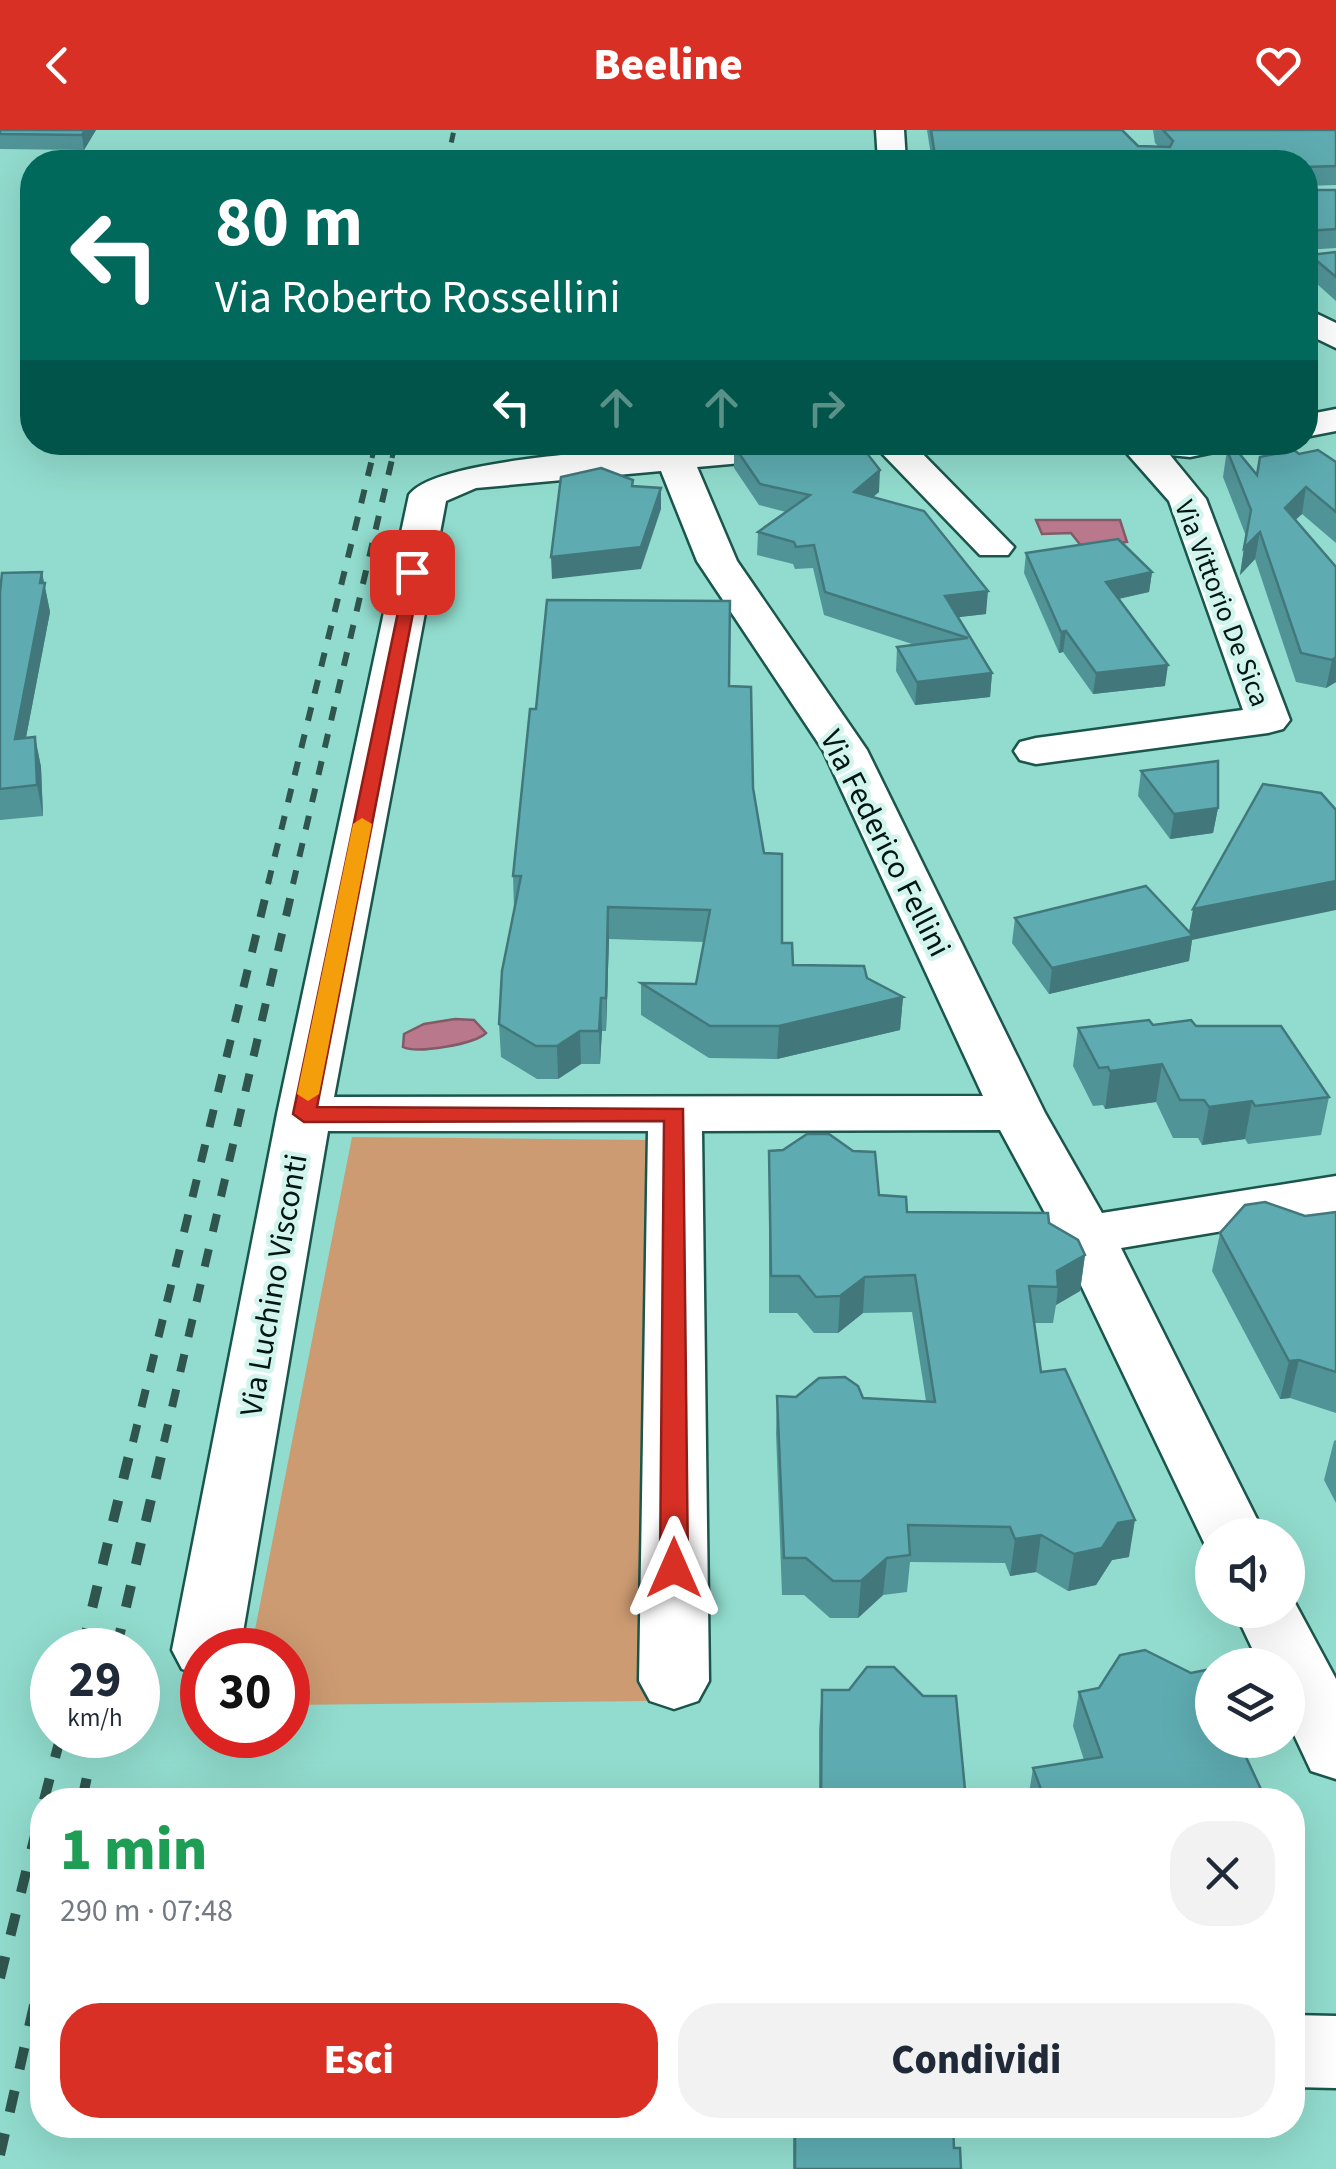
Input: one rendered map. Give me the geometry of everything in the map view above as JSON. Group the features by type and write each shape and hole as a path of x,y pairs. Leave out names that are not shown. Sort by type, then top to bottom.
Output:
{"street":[{"path":"675,459 718,455"},
{"path":"903,455 994,547"},
{"name":"Via Vittorio De Sica","path":"1036,750 1268,720 1188,499 1148,455"},
{"name":"Via Luchino Visconti","path":"210,1628 304,1114 428,495 469,477 675,459"},
{"name":"Via Federico Fellini","path":"675,459 717,561 845,750 1018,1113 1086,1235 1224,1518"},
{"path":"304,1114 1018,1113"},
{"path":"674,1681 676,1114"},
{"path":"1086,1235 1336,1194"},
{"path":"1277,1628 1336,1750"},
{"path":"1305,2051 1336,2052"}],"shaded area":[{"path":"1036,520 1120,520 1127,542 1082,547 1071,533 1042,534"},
{"path":"474,1020 486,1033 446,1047 403,1047 404,1034 424,1024"},
{"path":"352,1137 651,1140 650,1701 310,1705 310,1628 255,1628"}],"building":[{"path":"0,130 85,130 82,135 0,134"},
{"path":"931,130 1122,130 1138,146 1170,147 1173,141 1163,130 1336,130 1336,166 1318,167 1318,150 934,150"},
{"path":"1318,190 1336,190 1336,229 1318,230"},
{"path":"1336,252 1336,277 1318,262 1318,254"},
{"path":"1318,450 1336,462 1336,512 1306,487 1285,508 1336,567 1336,657 1332,660 1301,653 1260,532 1244,548 1251,510 1229,455 1241,455 1257,475 1260,457 1270,455 1318,455"},
{"path":"740,455 868,455 880,470 854,492 924,511 988,591 945,596 992,673 917,682 897,647 968,638 825,592 814,545 796,547 794,542 758,532 810,495 760,484"},
{"path":"601,468 633,480 632,486 661,488 641,547 551,557 561,477"},
{"path":"1118,539 1152,572 1106,582 1168,665 1096,673 1066,631 1061,632 1026,553"},
{"path":"42,572 40,583 45,583 15,739 35,737 37,785 0,789 2,573"},
{"path":"547,600 730,601 729,686 751,687 753,788 764,853 782,854 782,943 792,943 793,965 864,966 867,978 903,997 779,1026 710,1026 641,983 696,984 710,910 608,907 606,998 601,998 599,1031 580,1031 557,1046 536,1046 499,1024 502,971 521,876 513,876 530,709 536,709"},
{"path":"1218,761 1218,808 1174,814 1141,771"},
{"path":"1263,784 1321,793 1336,810 1336,881 1193,909"},
{"path":"1146,886 1193,936 1052,968 1015,918"},
{"path":"1149,1020 1153,1025 1191,1020 1196,1026 1281,1026 1329,1097 1209,1107 1204,1100 1180,1100 1162,1064 1110,1071 1108,1067 1099,1068 1078,1028"},
{"path":"807,1134 829,1134 853,1151 875,1152 879,1195 906,1197 907,1212 1048,1213 1049,1223 1078,1240 1085,1255 1057,1271 1058,1287 1029,1286 1041,1372 1065,1369 1135,1520 1118,1523 1102,1548 1074,1554 1041,1535 1015,1539 1010,1527 908,1525 910,1555 887,1558 861,1581 833,1581 806,1558 784,1558 777,1396 796,1397 819,1378 845,1377 858,1386 863,1398 935,1402 915,1275 865,1277 840,1296 816,1297 799,1276 771,1276 769,1151 783,1150"},
{"path":"1265,1202 1305,1216 1336,1212 1336,1372 1299,1360 1289,1361 1220,1233 1245,1205"},
{"path":"1145,1650 1195,1672 1195,1758 1246,1758 1260,1788 1040,1788 1033,1768 1102,1757 1079,1692 1099,1688 1120,1655"},
{"path":"867,1667 894,1667 923,1696 956,1696 965,1788 821,1788 822,1690 849,1690"},
{"path":"795,2138 954,2138 954,2148 960,2148 961,2169 795,2169"}],"railway":[{"path":"450,150 454,130"},
{"path":"268,884 373,455"},
{"path":"293,884 393,455"},
{"path":"133,1442 269,882"},
{"path":"164,1442 294,882"},
{"path":"87,1628 133,1439"},
{"path":"121,1628 165,1439"},
{"path":"47,1788 55,1758"},
{"path":"85,1788 91,1758"},
{"path":"0,1978 30,1856"},
{"path":"0,2155 30,2023"}],"slow traffic":[{"path":"308,1094 362,824"}],"route":[{"path":"412,572 304,1114 676,1114 674,1568"}]}
